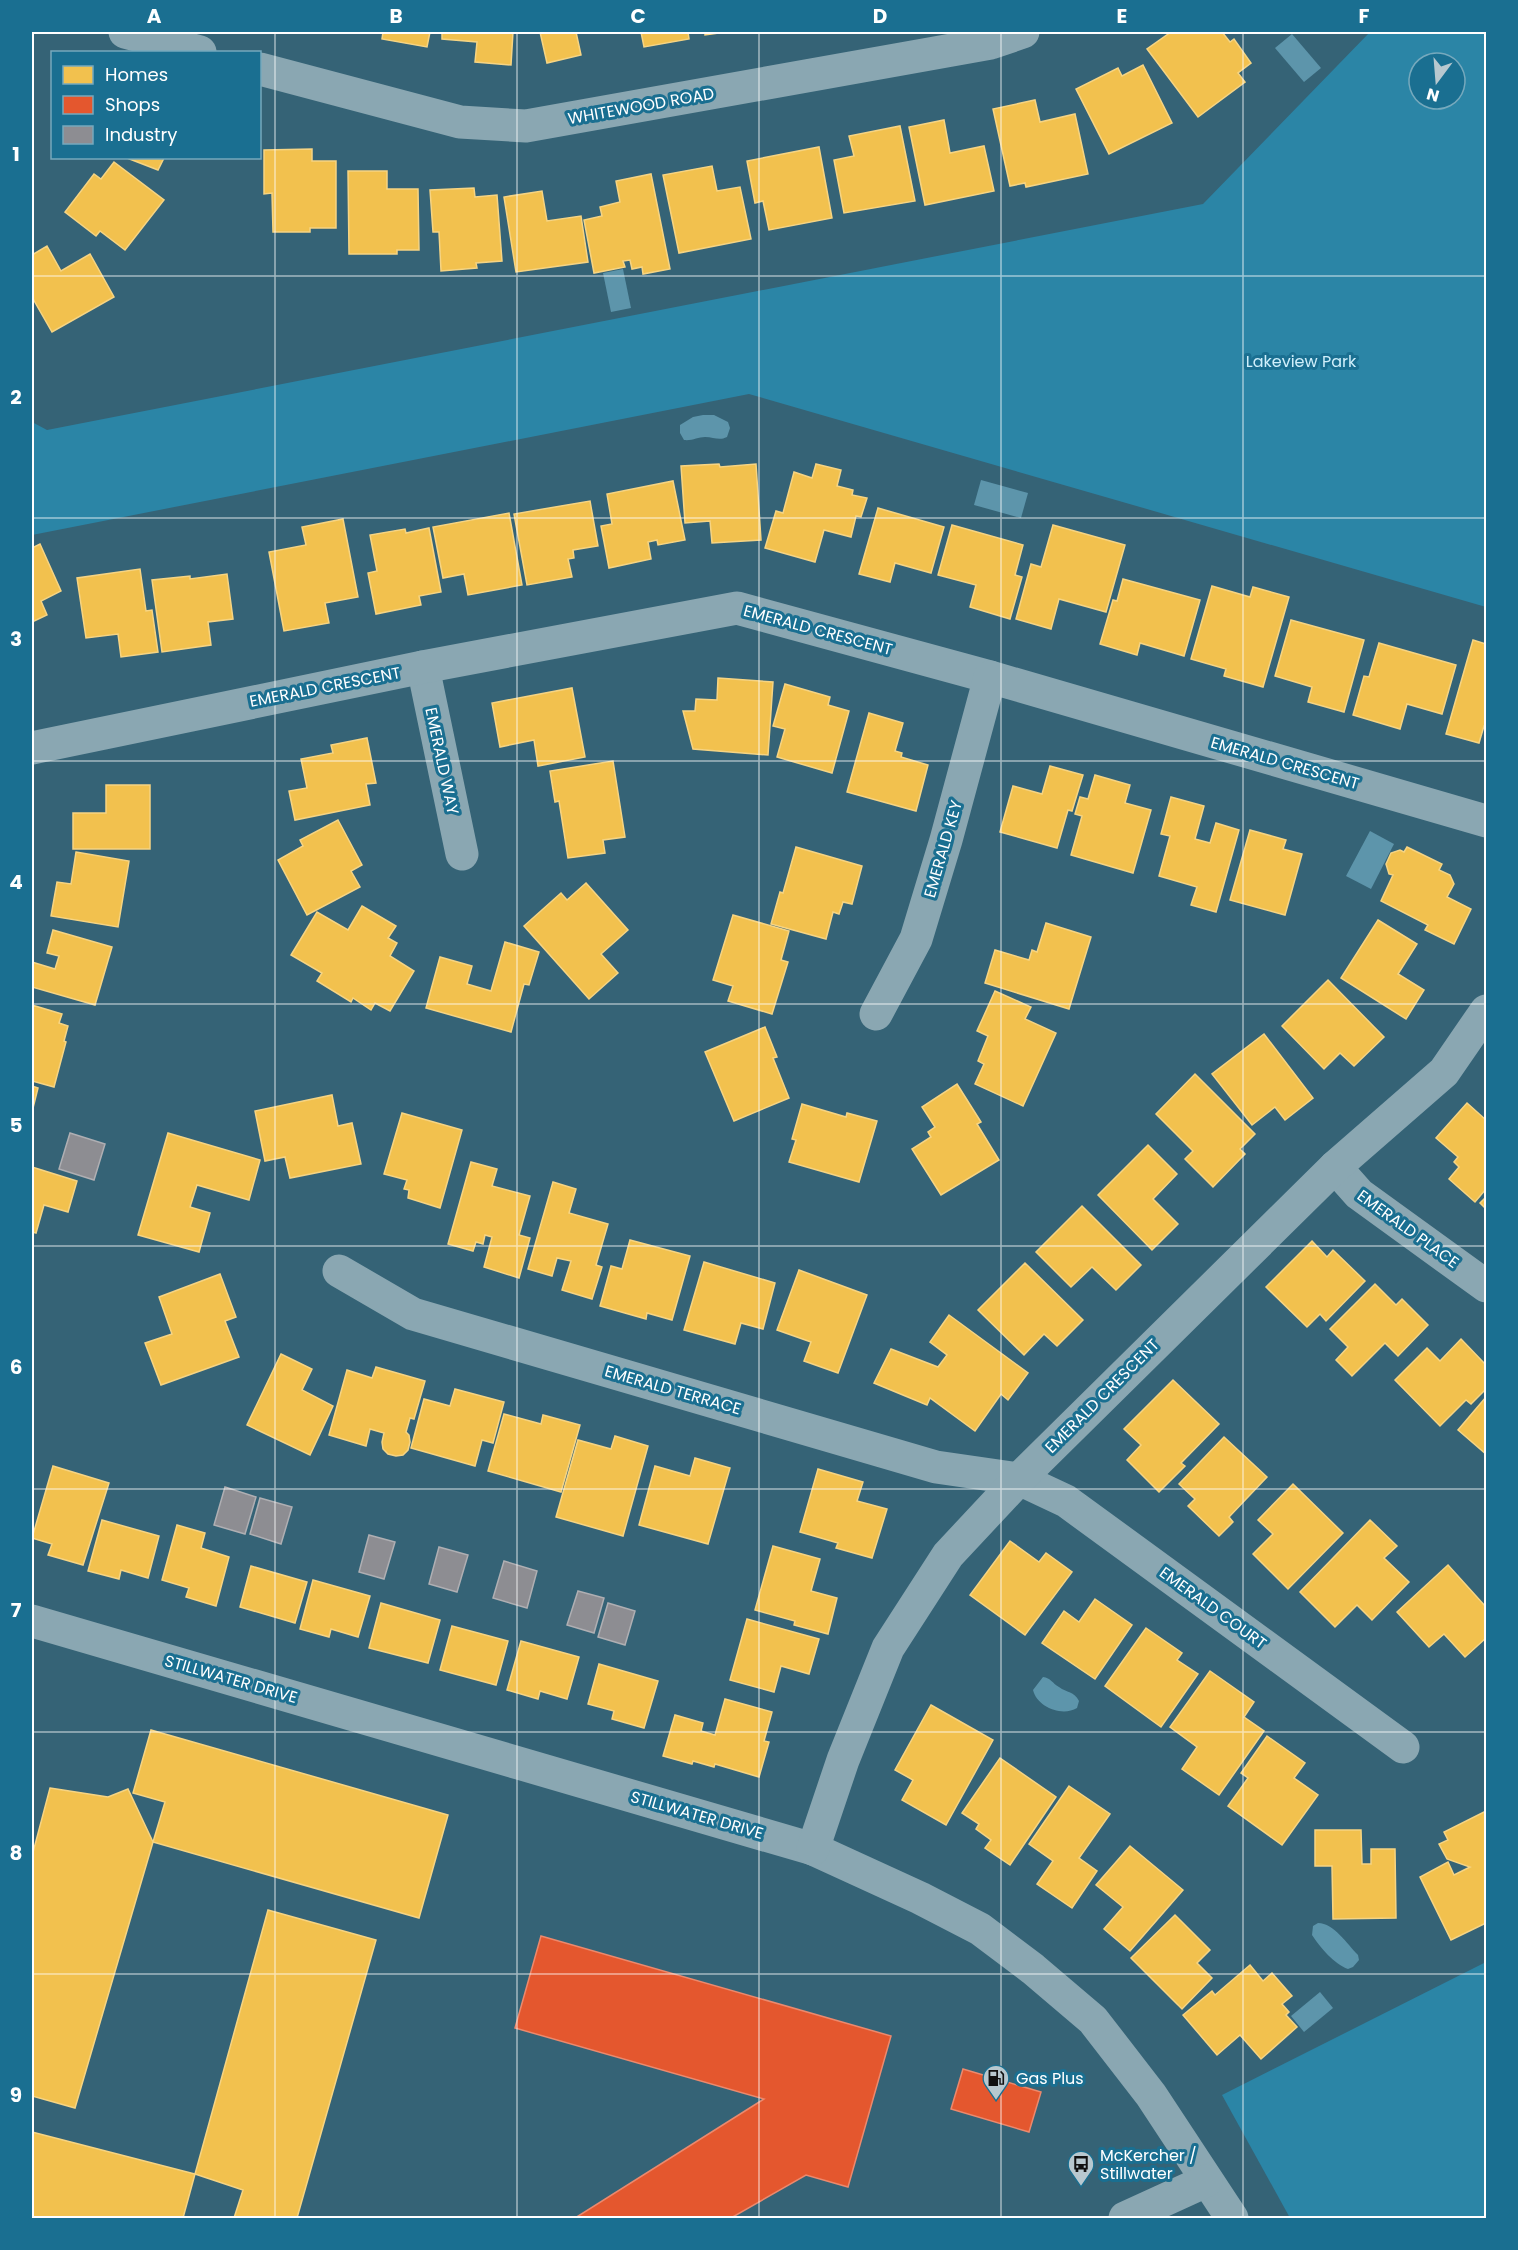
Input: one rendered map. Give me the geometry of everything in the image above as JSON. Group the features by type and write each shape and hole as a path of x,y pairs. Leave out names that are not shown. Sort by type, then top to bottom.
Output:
{"street":[{"path":"125,32 196,51"},
{"name":"WHITEWOOD ROAD","path":"261,69 460,122 526,126 991,43 1023,32"},
{"name":"EMERALD CRESCENT","path":"32,748 423,667 737,608 990,678 1486,821"},
{"name":"EMERALD WAY","path":"423,667 462,854"},
{"name":"EMERALD KEY","path":"876,1014 916,939 946,840 990,678"},
{"name":"EMERALD CRESCENT","path":"813,1849 843,1760 888,1648 948,1555 1019,1479 1335,1167 1444,1072 1486,1011"},
{"name":"EMERALD PLACE","path":"1335,1167 1359,1194 1486,1286"},
{"name":"EMERALD TERRACE","path":"339,1271 413,1314 936,1467 1019,1479"},
{"name":"EMERALD COURT","path":"1019,1479 1066,1501 1402,1746"},
{"name":"STILLWATER DRIVE","path":"32,1621 813,1849 920,1898 981,1929 1093,2020 1151,2095 1232,2218"},
{"path":"1125,2218 1206,2181"}],"green space":[{"name":"Lakeview Park","path":"1370,32 1486,32 1486,607 749,394 32,535 32,422 47,430 1203,204"},
{"path":"1486,1962 1486,2218 1290,2218 1222,2095"}],"shaded area":[{"path":"1292,34 1321,68 1304,82 1275,48"},
{"path":"623,269 631,308 611,312 603,273"},
{"path":"714,415 728,422 730,428 727,437 684,440 680,433 680,425 693,417"},
{"path":"981,480 1028,493 1021,518 974,505"},
{"path":"1370,831 1394,844 1371,889 1346,876"},
{"path":"1043,1677 1075,1695 1079,1701 1077,1708 1071,1711 1058,1711 1039,1701 1033,1690"},
{"path":"1318,1923 1335,1930 1358,1955 1359,1960 1353,1967 1348,1969 1338,1963 1319,1945 1312,1935 1313,1926"},
{"path":"1320,1992 1333,2008 1304,2032 1291,2016"}],"building: Homes":[{"path":"383,32 430,32 427,47 382,39"},
{"path":"442,32 513,32 511,65 475,62 477,42 442,39"},
{"path":"540,32 576,32 581,55 547,63"},
{"path":"641,32 688,32 689,39 644,47"},
{"path":"705,32 726,32 705,35"},
{"path":"1171,32 1222,32 1230,42 1234,39 1251,63 1238,73 1245,82 1198,117 1147,49"},
{"path":"1143,65 1172,123 1109,154 1076,89 1118,68 1122,76"},
{"path":"1035,100 1040,122 1075,114 1088,174 1026,187 1025,183 1010,186 993,109"},
{"path":"944,120 950,153 984,146 994,191 925,205 909,127"},
{"path":"900,126 915,201 844,213 834,160 854,156 849,136"},
{"path":"819,147 832,218 769,230 763,201 755,203 747,161"},
{"path":"312,149 312,161 336,161 336,228 310,228 310,232 273,232 272,193 264,194 264,150"},
{"path":"130,159 164,159 158,170"},
{"path":"114,162 164,200 125,250 100,231 96,236 65,212 94,174 101,179"},
{"path":"712,166 717,191 740,187 751,239 679,253 663,175"},
{"path":"348,171 387,171 387,189 418,189 419,250 397,250 397,254 349,254"},
{"path":"651,174 670,269 643,274 642,267 632,269 630,260 623,261 625,267 594,273 584,220 602,216 600,207 620,202 616,181"},
{"path":"474,188 475,197 497,195 502,261 476,263 477,268 441,271 439,232 433,232 430,190"},
{"path":"542,191 547,221 581,216 588,262 516,272 504,197"},
{"path":"47,246 61,271 90,254 114,297 52,332 32,297 32,255"},
{"path":"719,464 720,467 756,464 761,540 712,543 710,521 685,523 681,466"},
{"path":"816,464 841,470 837,486 853,490 852,495 867,498 861,517 856,516 851,537 824,530 815,562 765,548 776,511 783,513 794,472 812,478"},
{"path":"673,481 685,540 658,545 657,540 648,542 651,559 609,568 601,526 612,524 607,494"},
{"path":"590,501 598,546 573,550 574,558 568,559 572,577 527,585 514,514"},
{"path":"878,508 944,527 931,573 895,563 890,582 859,574"},
{"path":"509,513 522,585 468,595 464,574 443,578 433,527"},
{"path":"343,519 358,597 325,603 329,623 284,631 269,552 306,545 302,527"},
{"path":"952,525 1023,545 1015,575 1022,577 1010,619 970,607 976,585 938,575"},
{"path":"1053,525 1125,545 1106,612 1059,599 1051,629 1016,619 1031,564 1041,567"},
{"path":"429,528 441,592 419,596 421,605 376,614 368,573 377,571 370,535 405,529 406,533"},
{"path":"40,544 61,591 41,601 47,615 32,622 32,548"},
{"path":"140,569 146,611 152,610 158,652 121,657 118,634 86,638 77,578"},
{"path":"227,574 233,619 208,622 211,645 162,652 152,580 190,576 190,579"},
{"path":"1123,579 1200,600 1184,656 1140,643 1137,655 1100,644 1113,600 1117,601"},
{"path":"1212,586 1250,597 1253,587 1289,597 1263,687 1224,676 1226,669 1191,659"},
{"path":"1291,620 1364,640 1344,712 1308,702 1312,687 1275,676"},
{"path":"1473,640 1486,644 1486,727 1484,726 1479,743 1446,734"},
{"path":"1379,643 1456,665 1442,714 1407,704 1400,729 1353,715 1364,676 1369,677"},
{"path":"718,678 773,682 768,755 693,749 683,711 695,711 696,699 717,700"},
{"path":"785,684 830,697 828,705 849,711 832,773 777,757 785,729 773,726"},
{"path":"572,688 585,757 538,766 534,740 500,747 492,703"},
{"path":"869,713 903,723 895,751 902,753 901,757 928,765 916,811 847,792"},
{"path":"367,738 376,783 366,784 370,805 295,820 289,791 307,788 301,759 333,753 331,745"},
{"path":"613,761 625,837 603,840 605,853 568,858 559,801 555,802 550,771"},
{"path":"1050,766 1083,775 1072,811 1068,810 1057,848 1000,832 1013,786 1042,794"},
{"path":"1095,775 1130,785 1125,803 1151,810 1133,873 1071,855 1082,816 1075,814 1080,797 1088,799"},
{"path":"106,785 150,785 150,849 73,849 73,813 106,813"},
{"path":"1171,797 1204,806 1195,839 1210,843 1216,823 1239,830 1216,912 1191,905 1197,887 1159,876 1170,836 1161,834"},
{"path":"338,820 362,865 351,871 360,887 307,915 278,860 303,846 300,840"},
{"path":"1250,830 1286,840 1283,849 1302,854 1285,915 1230,900"},
{"path":"796,847 862,866 852,904 843,902 839,914 833,912 826,939 771,924 780,892 783,893"},
{"path":"1407,847 1442,864 1439,870 1450,875 1454,884 1447,897 1471,909 1454,944 1425,930 1428,925 1381,901 1393,875 1389,874 1386,864 1391,853 1400,850 1404,852"},
{"path":"76,852 129,861 118,927 51,916 57,882 71,884"},
{"path":"586,883 628,930 601,954 618,973 589,999 524,926 561,893 567,900"},
{"path":"362,906 396,926 388,938 397,943 390,956 414,971 390,1011 375,1003 371,1010 353,998 351,1002 317,981 322,973 291,955 317,912 348,930"},
{"path":"733,915 789,931 781,960 788,962 772,1014 728,1001 733,986 713,980"},
{"path":"1378,920 1417,944 1398,974 1424,990 1406,1019 1341,978"},
{"path":"1046,923 1091,937 1069,1009 985,983 995,950 1029,960 1032,950 1037,952"},
{"path":"53,930 112,947 95,1005 32,987 32,962 55,969 59,956 47,953"},
{"path":"505,942 539,952 529,985 524,984 511,1032 426,1008 440,957 472,966 467,984 491,991"},
{"path":"1328,980 1384,1037 1354,1066 1340,1053 1324,1069 1282,1026"},
{"path":"995,991 1031,1007 1025,1019 1056,1033 1023,1106 975,1084 984,1064 978,1061 988,1036 977,1031"},
{"path":"32,1005 62,1014 59,1023 68,1026 54,1087 32,1081"},
{"path":"765,1027 777,1057 773,1058 789,1098 734,1121 705,1052"},
{"path":"1264,1034 1313,1098 1285,1120 1275,1107 1252,1125 1212,1074"},
{"path":"1195,1074 1255,1134 1240,1149 1245,1154 1213,1187 1185,1159 1193,1151 1156,1114"},
{"path":"957,1084 981,1122 977,1124 999,1160 941,1195 912,1149 931,1137 928,1132 935,1127 922,1107"},
{"path":"32,1086 38,1088 32,1112"},
{"path":"332,1095 338,1126 352,1123 361,1164 290,1178 285,1157 265,1161 255,1111"},
{"path":"1467,1103 1486,1120 1486,1189 1475,1202 1449,1179 1459,1167 1454,1162 1458,1157 1436,1138"},
{"path":"802,1104 846,1117 847,1113 877,1121 859,1182 789,1162 796,1140 792,1139"},
{"path":"402,1113 462,1130 440,1208 408,1198 409,1190 404,1189 407,1180 384,1174"},
{"path":"168,1133 260,1160 249,1200 197,1185 190,1207 210,1213 199,1252 138,1235"},
{"path":"1148,1145 1177,1174 1153,1199 1178,1224 1152,1250 1098,1195"},
{"path":"471,1162 497,1169 492,1186 530,1196 519,1235 530,1238 519,1278 484,1267 492,1237 485,1235 483,1244 476,1242 473,1251 448,1244"},
{"path":"32,1167 77,1181 68,1212 44,1205 36,1233 32,1232"},
{"path":"553,1182 576,1189 569,1213 608,1224 596,1265 602,1267 592,1299 562,1290 571,1261 557,1258 552,1276 528,1269"},
{"path":"1486,1197 1486,1209 1480,1203"},
{"path":"1082,1206 1141,1265 1116,1290 1092,1267 1071,1287 1036,1252"},
{"path":"630,1240 690,1256 672,1320 647,1313 646,1319 600,1306 611,1266 622,1269"},
{"path":"1312,1241 1327,1257 1333,1250 1365,1281 1326,1321 1320,1314 1307,1327 1266,1287"},
{"path":"704,1262 775,1283 763,1329 741,1323 735,1344 684,1330"},
{"path":"1025,1263 1083,1320 1057,1346 1044,1334 1024,1355 978,1310"},
{"path":"799,1270 867,1295 838,1373 804,1361 811,1342 777,1330"},
{"path":"220,1274 236,1317 225,1321 239,1357 161,1385 145,1343 172,1334 159,1297"},
{"path":"1375,1284 1396,1305 1402,1299 1428,1325 1398,1356 1385,1343 1352,1376 1336,1360 1348,1347 1330,1329"},
{"path":"949,1315 1028,1373 1008,1400 1001,1394 975,1431 930,1398 927,1405 874,1383 891,1349 938,1367 947,1355 930,1342"},
{"path":"1461,1339 1486,1365 1486,1389 1471,1404 1466,1400 1440,1426 1395,1380 1427,1348 1440,1361"},
{"path":"281,1354 312,1369 302,1390 333,1406 310,1455 247,1425"},
{"path":"376,1367 425,1381 414,1419 410,1418 406,1432 410,1442 408,1450 403,1455 388,1454 383,1449 384,1433 370,1429 366,1446 329,1435 347,1370 372,1378"},
{"path":"1173,1380 1219,1424 1181,1463 1185,1466 1159,1492 1127,1460 1141,1445 1124,1429"},
{"path":"455,1389 504,1402 493,1443 482,1440 475,1466 411,1448 424,1399 450,1406"},
{"path":"1486,1397 1486,1454 1458,1430"},
{"path":"504,1414 541,1424 543,1415 580,1425 561,1492 488,1471"},
{"path":"615,1436 648,1446 623,1536 556,1517 578,1440 611,1449"},
{"path":"1224,1437 1267,1477 1229,1517 1233,1522 1219,1536 1188,1506 1195,1499 1179,1484"},
{"path":"695,1458 730,1468 708,1544 639,1525 655,1466 690,1476"},
{"path":"53,1466 109,1483 83,1565 48,1555 52,1544 32,1538"},
{"path":"818,1469 863,1482 857,1501 887,1509 872,1558 836,1548 838,1543 800,1532"},
{"path":"1293,1484 1343,1533 1288,1589 1253,1554 1273,1534 1258,1520"},
{"path":"102,1520 159,1536 148,1578 121,1570 119,1579 88,1571"},
{"path":"1370,1520 1397,1546 1384,1558 1409,1582 1372,1620 1357,1605 1335,1627 1300,1592"},
{"path":"177,1525 205,1533 201,1548 229,1557 216,1606 186,1597 189,1588 162,1580"},
{"path":"1010,1541 1039,1562 1046,1553 1072,1572 1025,1635 970,1595"},
{"path":"773,1546 820,1559 811,1591 837,1598 828,1634 794,1625 795,1621 755,1610"},
{"path":"1448,1565 1486,1607 1486,1638 1465,1657 1444,1634 1429,1647 1397,1612"},
{"path":"251,1566 307,1582 295,1623 240,1607"},
{"path":"313,1580 370,1596 358,1637 331,1629 329,1637 300,1629"},
{"path":"1095,1599 1132,1625 1095,1679 1042,1643 1064,1611 1079,1622"},
{"path":"381,1603 440,1620 428,1663 369,1648"},
{"path":"747,1619 819,1639 809,1674 781,1666 774,1692 730,1680"},
{"path":"452,1626 508,1641 496,1685 440,1670"},
{"path":"1146,1628 1182,1653 1177,1660 1198,1674 1161,1727 1105,1686"},
{"path":"521,1641 579,1657 567,1699 540,1691 538,1699 507,1690"},
{"path":"599,1664 658,1681 644,1728 612,1719 614,1711 588,1704"},
{"path":"1210,1671 1254,1702 1244,1717 1264,1731 1219,1795 1182,1769 1197,1747 1170,1727"},
{"path":"725,1699 772,1712 764,1741 769,1742 759,1777 715,1764 714,1767 693,1761 692,1764 663,1756 675,1715 703,1723 701,1731 715,1735"},
{"path":"931,1705 993,1740 946,1825 902,1800 913,1780 895,1770"},
{"path":"151,1730 448,1815 419,1918 153,1842 165,1802 133,1793"},
{"path":"1267,1736 1305,1763 1294,1778 1318,1795 1282,1845 1228,1806 1248,1778 1241,1773"},
{"path":"1000,1758 1056,1797 1010,1865 985,1848 991,1840 976,1829 979,1824 962,1813"},
{"path":"1069,1786 1110,1814 1079,1858 1097,1871 1072,1908 1037,1884 1053,1861 1029,1844"},
{"path":"50,1788 108,1797 128,1789 153,1842 75,2108 32,2096 32,1856"},
{"path":"1486,1811 1486,1923 1451,1940 1420,1877 1448,1862 1454,1875 1470,1867 1447,1859 1439,1844 1448,1840 1444,1832"},
{"path":"1315,1830 1361,1830 1362,1864 1371,1864 1371,1849 1395,1849 1396,1918 1333,1919 1332,1866 1315,1866"},
{"path":"1130,1846 1183,1890 1130,1951 1104,1929 1123,1907 1096,1885"},
{"path":"268,1910 376,1940 297,2218 234,2218 243,2190 195,2174"},
{"path":"1175,1915 1210,1950 1197,1963 1212,1978 1182,2009 1131,1958"},
{"path":"1250,1965 1263,1981 1272,1973 1292,1996 1282,2004 1289,2012 1286,2015 1297,2027 1261,2059 1240,2035 1217,2055 1183,2015 1212,1991 1215,1995"},
{"path":"32,2132 195,2174 183,2218 32,2218"}],"building: Shops":[{"path":"541,1936 891,2036 848,2187 806,2175 731,2218 575,2218 764,2099 515,2028"},
{"name":"Gas Plus","path":"963,2069 1041,2092 1029,2132 951,2109"}],"building: Industry":[{"path":"70,1133 105,1144 94,1180 59,1169"},
{"path":"225,1487 256,1497 245,1534 214,1525"},
{"path":"260,1498 292,1507 281,1544 250,1534"},
{"path":"369,1535 395,1542 384,1579 359,1572"},
{"path":"439,1547 468,1555 457,1592 429,1584"},
{"path":"504,1561 537,1571 527,1608 493,1598"},
{"path":"578,1591 604,1598 594,1633 567,1625"},
{"path":"608,1603 635,1611 625,1645 598,1637"}],"place":[{"name":"Gas Plus","path":"996,2101"},
{"name":"McKercher / Stillwater","path":"1081,2187"}]}
